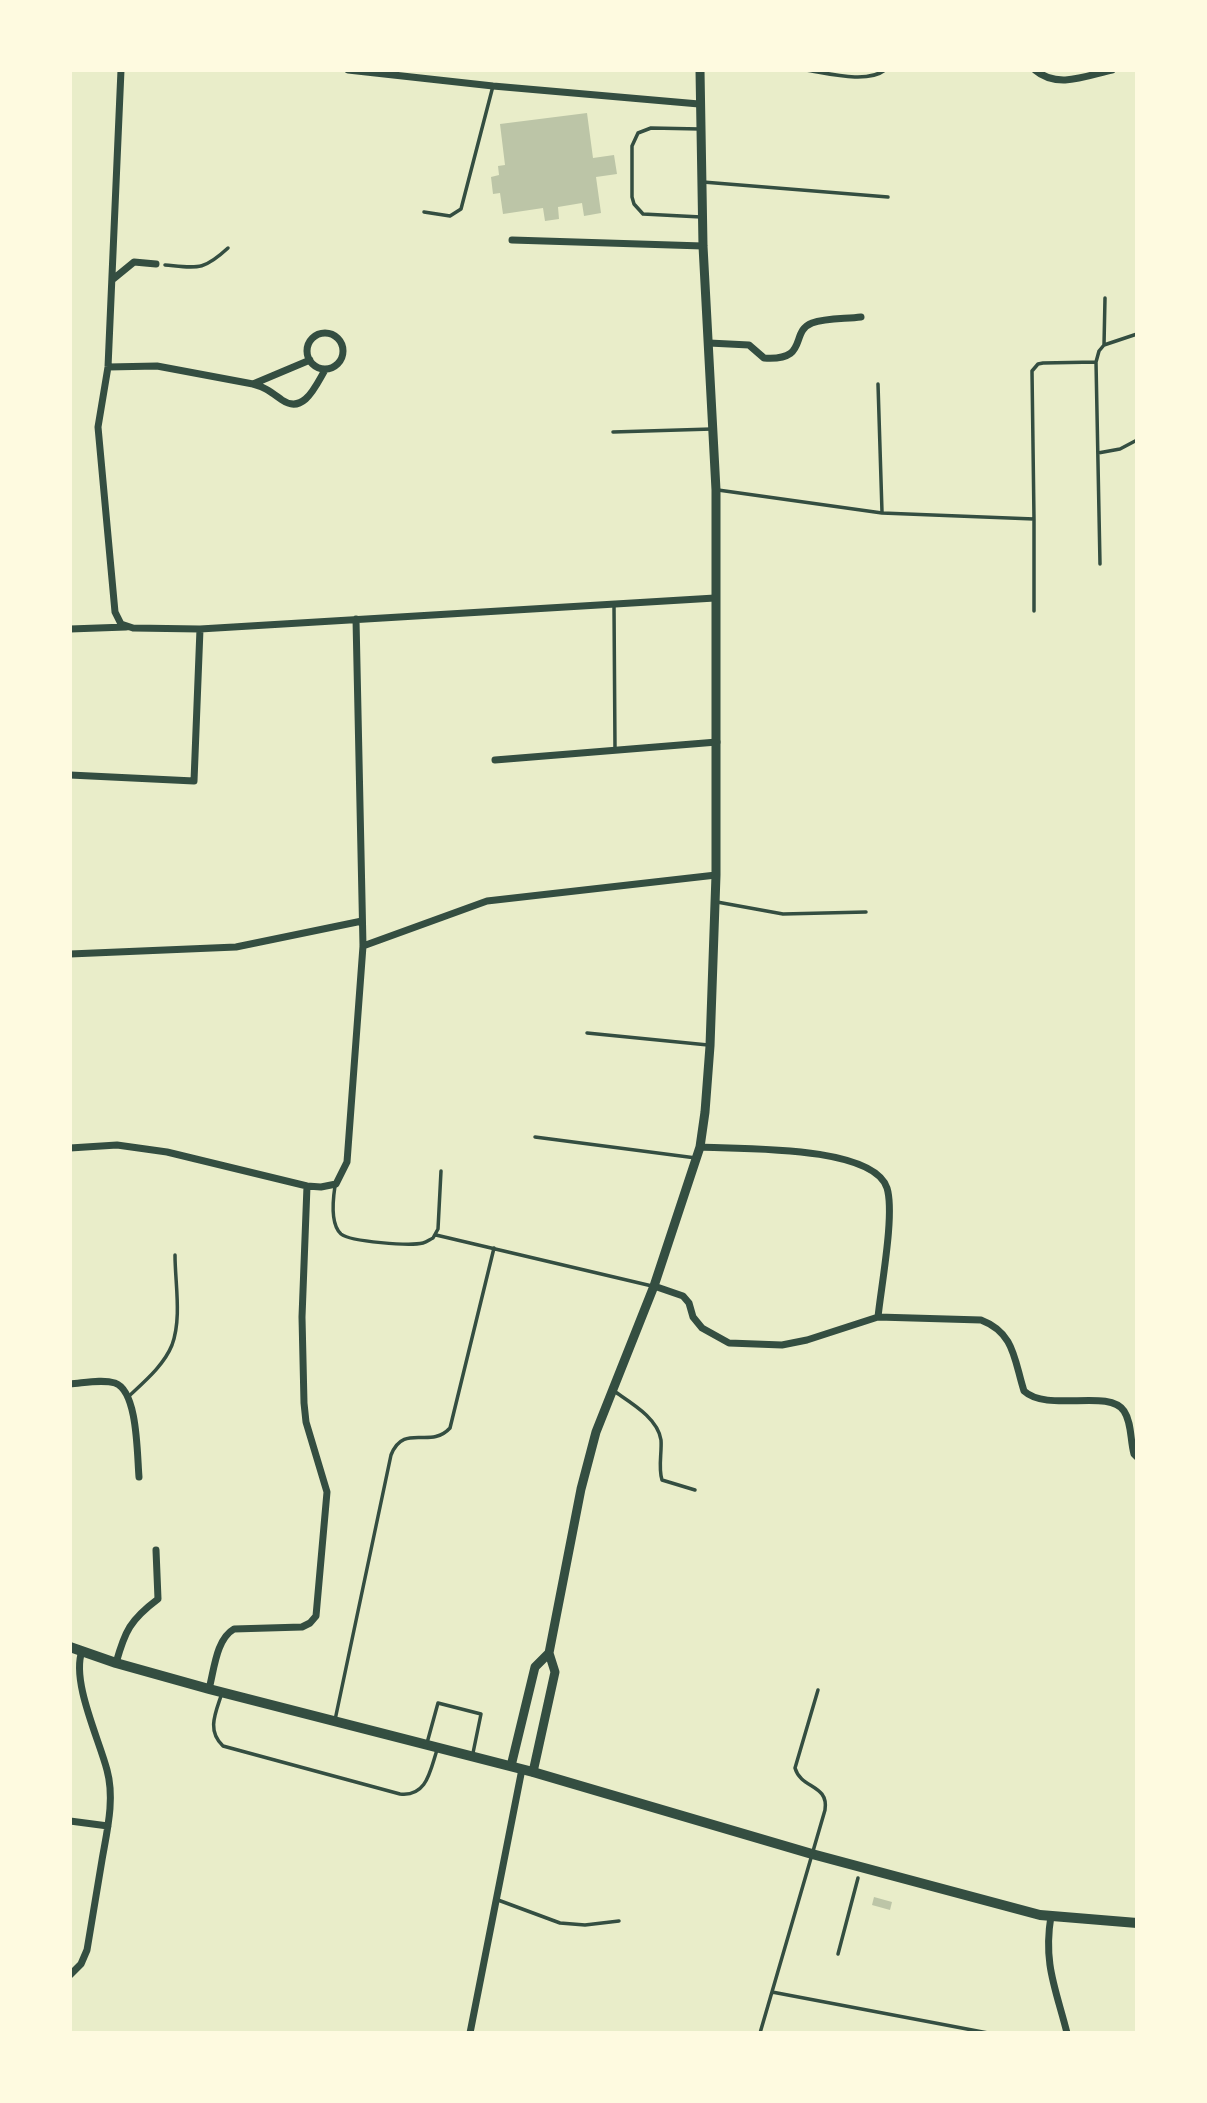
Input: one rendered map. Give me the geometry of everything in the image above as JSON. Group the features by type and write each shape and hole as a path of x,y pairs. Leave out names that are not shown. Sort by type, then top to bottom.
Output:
{"main road":[{"path":"70,1647 222,1693 522,1769 861,1867 1051,1916 1137,1923"}],"street":[{"path":"121,70 108,367 98,427 115,612 126,627"},
{"path":"348,70 699,104"},
{"path":"522,1769 555,1672 549,1653 581,1489 596,1432 654,1286 700,1147 705,1112 716,875 716,490 703,246 700,70"},
{"path":"1035,70 1050,80 1061,81 1112,70"},
{"path":"512,240 703,246"},
{"path":"112,281 134,262 156,264"},
{"path":"709,343 748,345 764,358 784,357 795,350 804,329 810,323 861,317"},
{"path":"319,334 335,335 344,348 342,359 335,367 325,370 310,360 307,350 311,340 319,334"},
{"path":"253,384 310,360"},
{"path":"108,367 157,366 253,384 265,387 289,404 296,404 308,397 325,370"},
{"path":"70,629 200,629 715,598"},
{"path":"70,1147 117,1145 167,1152 307,1186 336,1184 347,1162 363,946 356,619"},
{"path":"70,775 194,781 200,629"},
{"path":"495,761 717,742"},
{"path":"363,946 487,901 716,875"},
{"path":"70,954 236,947 362,922"},
{"path":"700,1147 828,1155 874,1171 883,1180 888,1191 889,1212 878,1317"},
{"path":"209,1689 223,1639 229,1631 302,1627 316,1616 327,1492 306,1422 304,1403 302,1317 307,1186"},
{"path":"654,1286 683,1296 689,1303 693,1317 702,1328 729,1343 794,1343 878,1317 981,1320 996,1325 1008,1338 1024,1391 1031,1397 1047,1401 1116,1404 1126,1414 1131,1444 1137,1457"},
{"path":"70,1384 113,1383 129,1396 139,1476"},
{"path":"116,1663 125,1632 158,1599 156,1550"},
{"path":"70,1975 81,1965 88,1950 108,1826 110,1784 82,1683 79,1660 82,1651"},
{"path":"470,2033 522,1769 535,1667 549,1653"},
{"path":"70,1821 108,1826"},
{"path":"1051,1916 1049,1971 1067,2033"}],"lane":[{"path":"805,70 866,77 878,75 885,70"},
{"path":"424,212 450,216 461,209 493,86"},
{"path":"700,130 651,128 638,133 632,146 632,197 634,204 643,214 702,217"},
{"path":"701,182 888,197"},
{"path":"1104,345 1105,298"},
{"path":"1100,564 1096,362 1104,345 1137,334"},
{"path":"1034,611 1032,371 1038,364 1043,363 1096,362"},
{"path":"878,384 882,513"},
{"path":"613,432 713,429"},
{"path":"1098,453 1120,449 1137,440"},
{"path":"716,490 882,513 1034,519"},
{"path":"614,604 615,750"},
{"path":"715,902 783,914 866,912"},
{"path":"587,1033 710,1046"},
{"path":"535,1137 696,1158"},
{"path":"336,1184 332,1205 337,1228 342,1235 356,1240 421,1244 436,1235 441,1171"},
{"path":"436,1235 654,1286"},
{"path":"335,1722 391,1455 394,1448 405,1438 439,1438 450,1429 494,1248"},
{"path":"129,1396 153,1373 172,1346 177,1326 175,1255"},
{"path":"613,1390 655,1425 661,1438 662,1480 695,1490"},
{"path":"760,2033 826,1802 820,1790 801,1781 795,1768 818,1690"},
{"path":"222,1693 213,1727 214,1735 223,1746 400,1794 414,1794 425,1785 438,1748"},
{"path":"426,1745 438,1703 481,1714 472,1756"},
{"path":"496,1899 560,1923 585,1925 619,1921"},
{"path":"772,1992 988,2033"}],"path":[{"path":"156,264 202,267 228,248"},
{"path":"838,1954 861,1867"}],"building":[{"path":"587,113 593,158 614,155 617,174 596,177 601,213 584,216 582,203 558,207 559,219 545,221 543,208 503,214 500,193 493,194 491,177 499,175 498,166 505,165 500,124"},
{"path":"874,1897 892,1902 890,1910 872,1905"}]}
